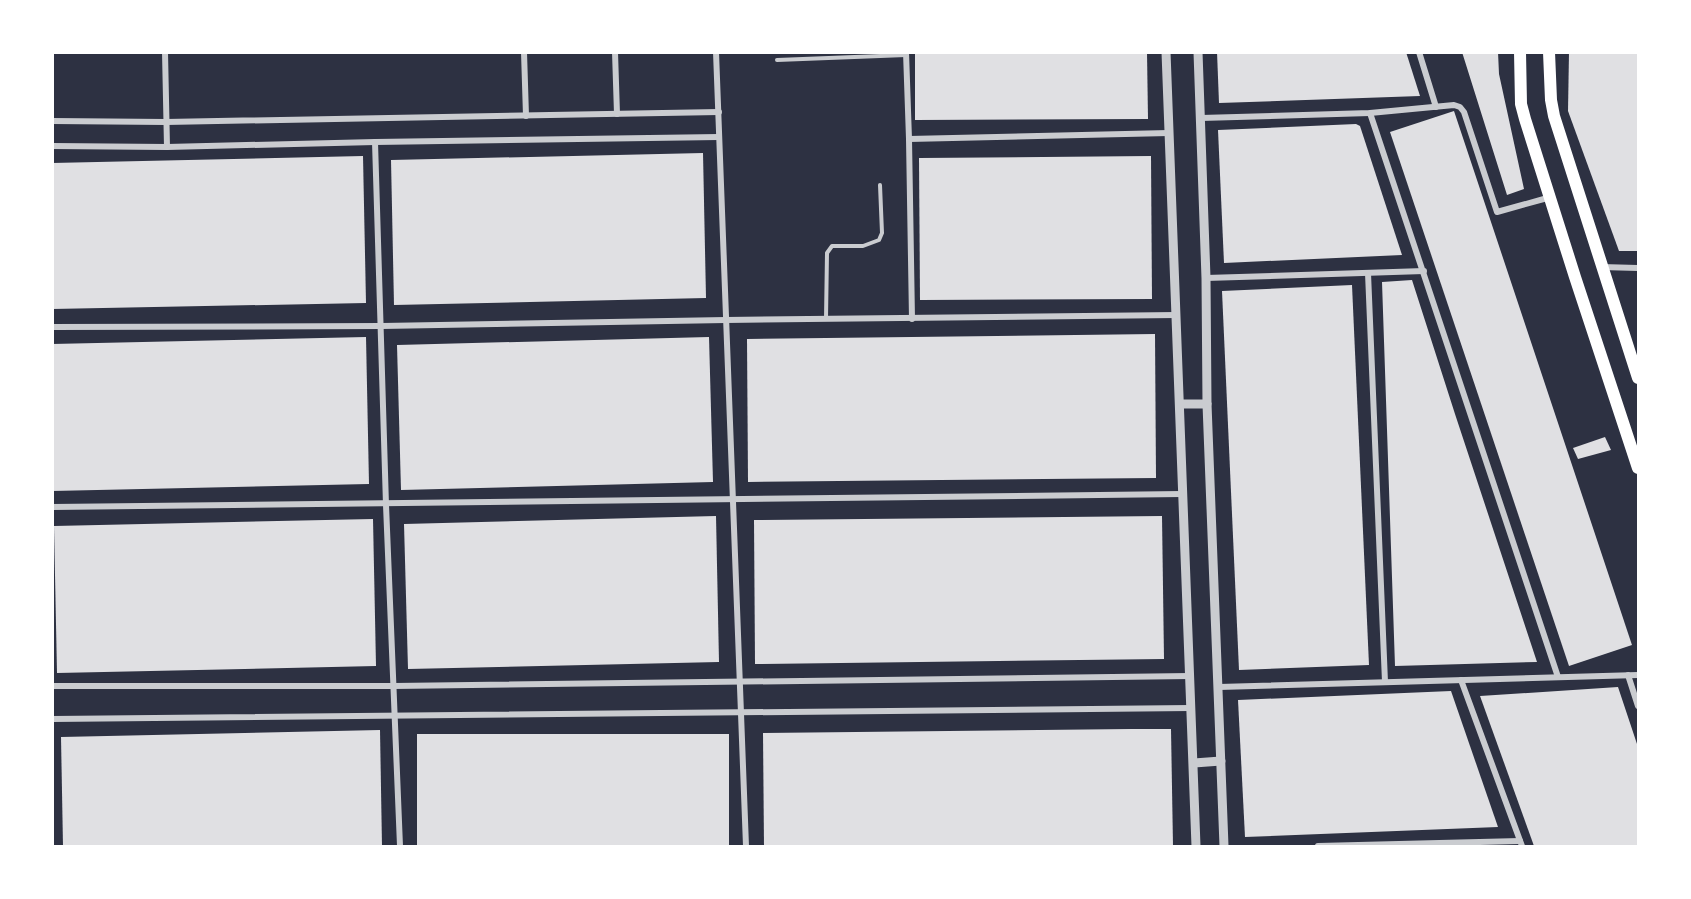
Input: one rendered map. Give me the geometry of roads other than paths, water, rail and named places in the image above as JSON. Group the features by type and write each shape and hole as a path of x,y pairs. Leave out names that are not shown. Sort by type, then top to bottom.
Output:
{"main road":[{"path":"1520,52 1521,104 1638,468"},
{"path":"1549,52 1554,117 1638,378"}],"street":[{"path":"165,52 167,147"},
{"path":"524,52 526,116"},
{"path":"615,52 617,114"},
{"path":"716,52 746,846"},
{"path":"1166,52 1196,846"},
{"path":"1198,52 1206,278 1207,404 1224,846"},
{"path":"1419,52 1436,106"},
{"path":"906,54 912,319"},
{"path":"1201,118 1370,113 1454,105 1460,107 1464,112 1497,212 1551,197"},
{"path":"52,121 166,122 719,112"},
{"path":"1370,113 1558,677"},
{"path":"909,139 1169,133"},
{"path":"52,146 167,147 719,137"},
{"path":"375,142 386,505 400,846"},
{"path":"1601,267 1638,268"},
{"path":"1206,278 1424,271"},
{"path":"1368,273 1385,681"},
{"path":"52,327 381,326 1177,315"},
{"path":"1180,404 1207,404"},
{"path":"52,507 386,505 1182,494"},
{"path":"1628,675 1638,706"},
{"path":"1219,687 1638,675"},
{"path":"52,686 394,686 1190,676"},
{"path":"1318,846 1521,844 1461,680"},
{"path":"52,719 1191,708"},
{"path":"1194,763 1221,761"}],"lane":[{"path":"777,60 906,54"},
{"path":"826,320 827,253 832,246 863,246 879,240 882,233 880,185"}]}
